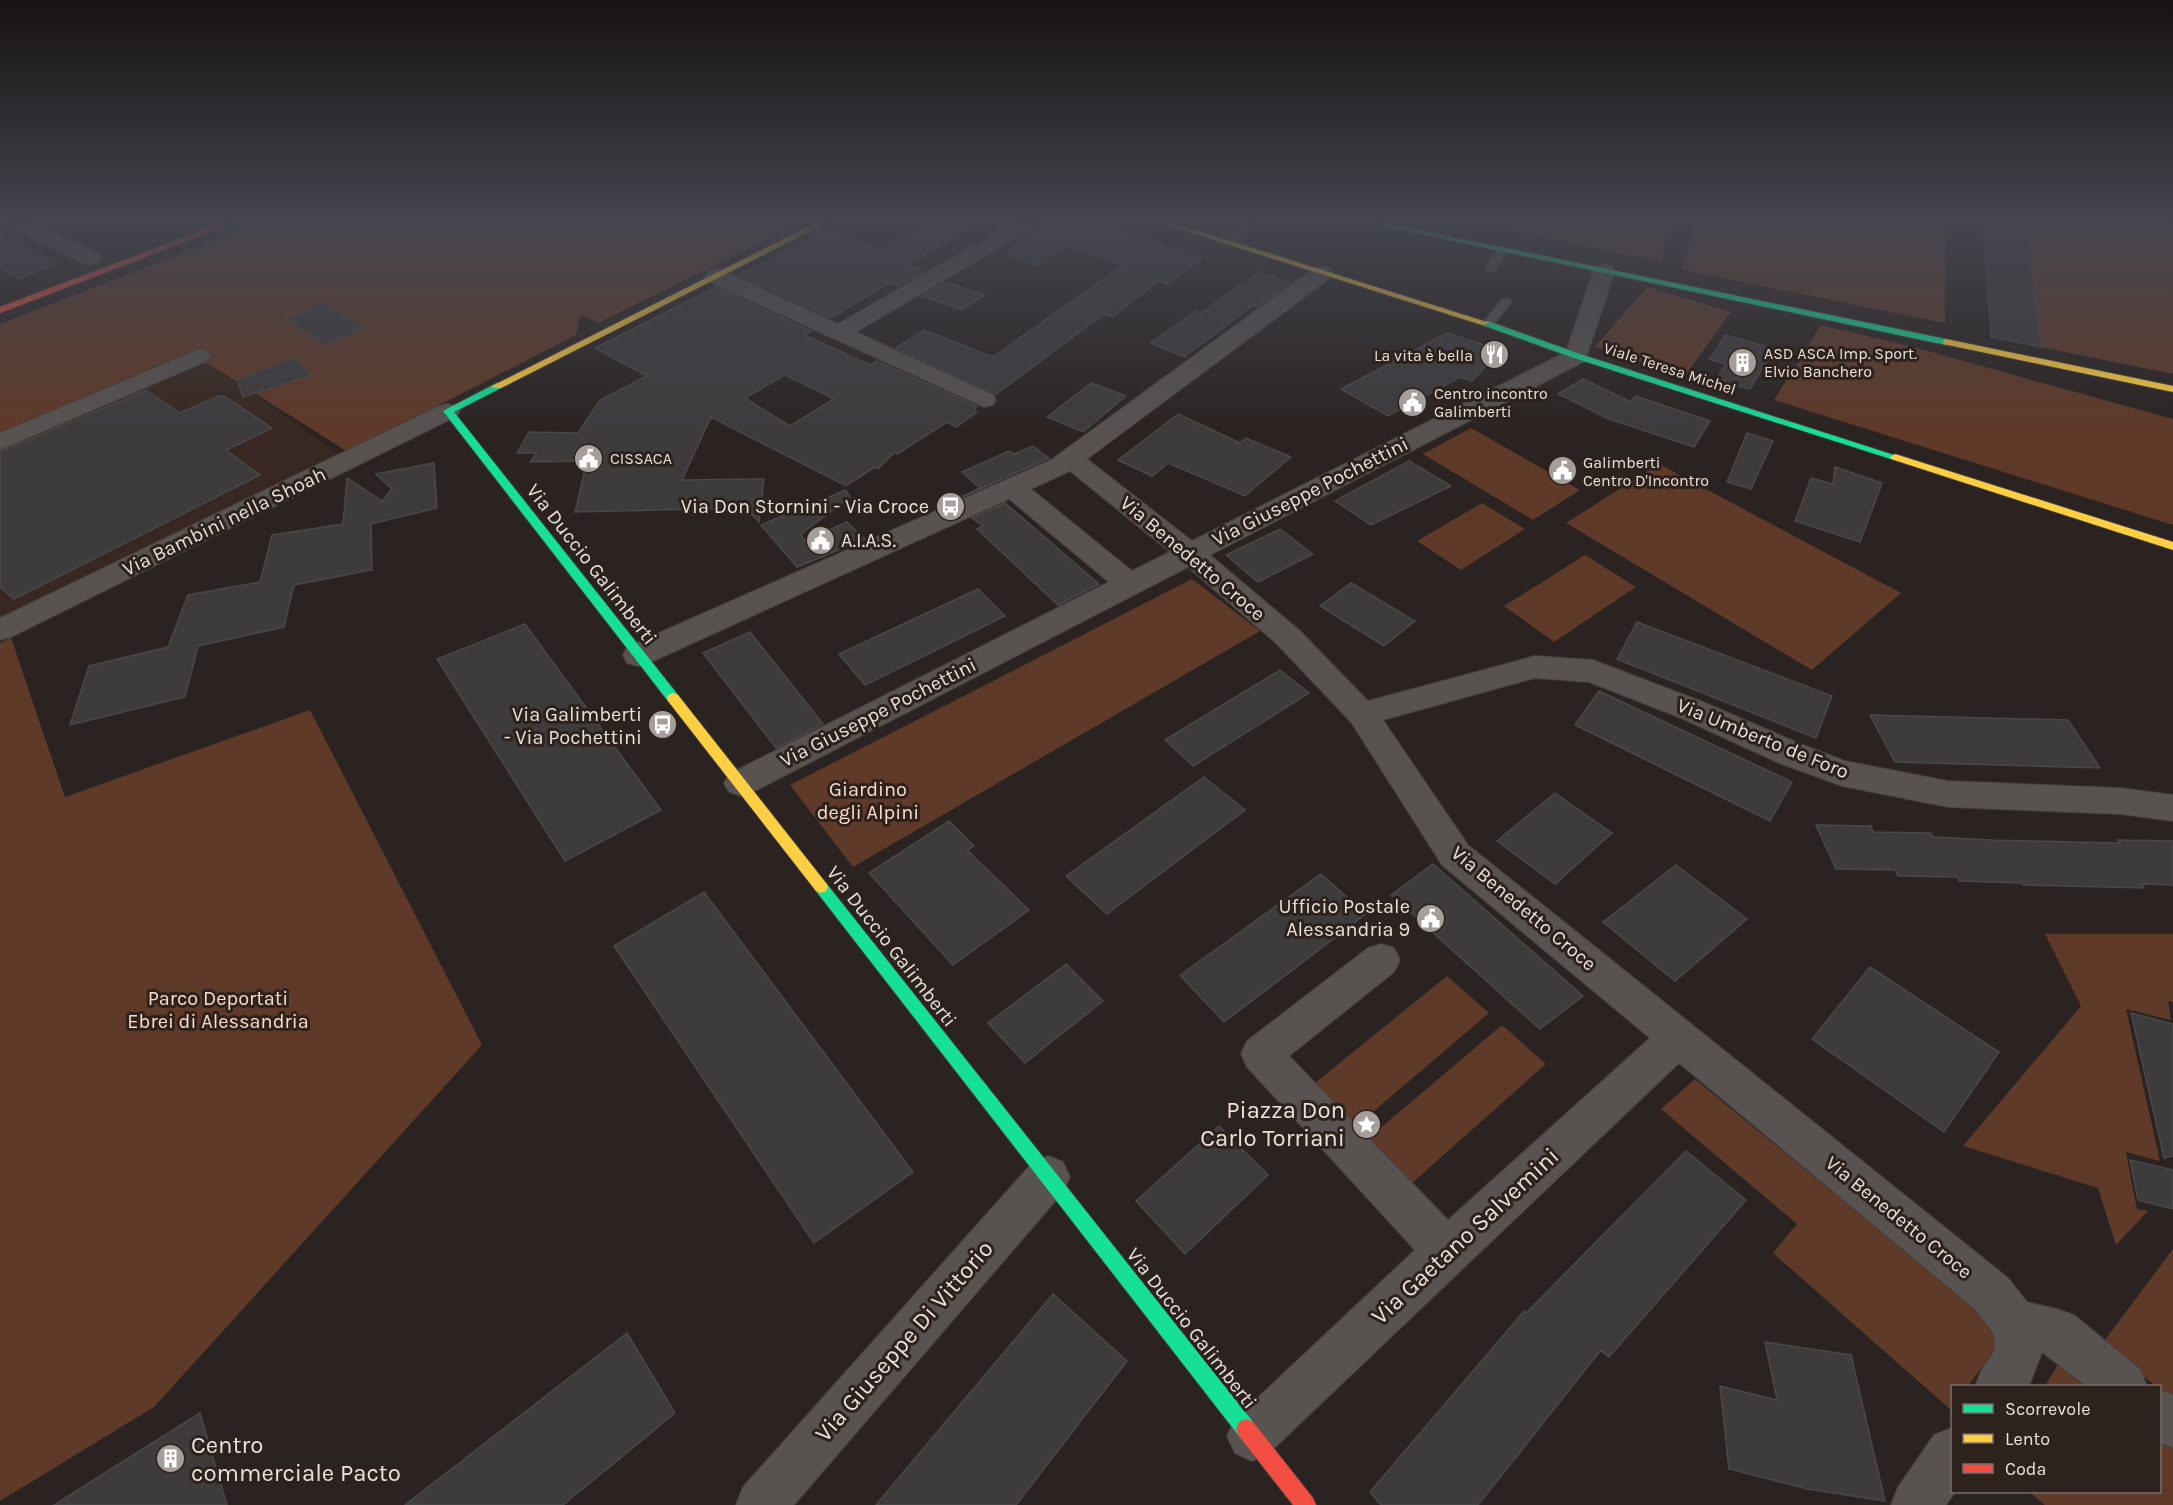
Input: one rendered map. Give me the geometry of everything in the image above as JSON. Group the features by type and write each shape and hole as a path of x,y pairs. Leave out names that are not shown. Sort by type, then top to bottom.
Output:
{"street":[{"path":"0,310 50,291"},
{"path":"448,411 686,291"},
{"path":"750,291 984,400"},
{"path":"840,332 910,291"},
{"path":"639,655 1048,473 1071,459 1297,291"},
{"name":"Viale Teresa Michel","path":"1381,291 2173,546"},
{"path":"1577,356 1598,291"},
{"path":"1702,291 2173,389"},
{"path":"0,442 199,356"},
{"name":"Via Giuseppe Pochettini","path":"741,783 1128,583 1577,356"},
{"name":"Via Bambini nella Shoah","path":"0,630 448,411"},
{"name":"Via Duccio Galimberti","path":"448,411 1306,1505"},
{"name":"Via Benedetto Croce","path":"1071,459 1190,553 1288,637 1362,714 1455,855 2003,1304 2014,1322 2019,1341 2017,1360 2012,1371 2000,1385"},
{"path":"1013,488 1128,583"},
{"name":"Via Umberto de Foro","path":"1362,714 1535,667 1593,671 1842,773 1948,794 2167,804"},
{"path":"1381,960 1261,1054 1447,1251"},
{"name":"Via Gaetano Salvemini","path":"1252,1436 1447,1251 1679,1037"},
{"name":"Via Giuseppe Di Vittorio","path":"761,1505 1048,1177"},
{"path":"2014,1322 2057,1332 2123,1385"},
{"path":"2161,1415 2173,1424"},
{"path":"1916,1505 1951,1456"}],"lane":[{"path":"1488,324 1506,302"}],"shaded area":[{"path":"205,361 341,455 0,624 0,449"}],"green space":[{"path":"84,291 662,291 598,323 581,314 576,335 348,452 194,355 161,364 0,433 0,324"},
{"path":"1643,291 1661,291 1731,312 1685,376 1595,347"},
{"path":"1787,291 1945,291 1945,323"},
{"path":"1988,291 2173,291 2173,374 1991,337"},
{"path":"1821,325 1917,348 2173,419 2173,525 1774,400"},
{"path":"1471,428 1580,490 1533,520 1423,454"},
{"path":"1659,464 1901,593 1812,670 1566,523"},
{"path":"1482,503 1525,529 1461,570 1417,541"},
{"path":"1585,555 1636,587 1554,642 1504,606"},
{"name":"Giardino degli Alpini","path":"1192,579 1260,631 853,867 790,785"},
{"name":"Parco Deportati Ebrei di Alessandria","path":"11,638 65,797 310,710 482,1045 154,1407 0,1501 0,643"},
{"path":"2045,934 2173,934 2173,1002 2168,1001 2171,1020 2126,1009 2160,1161 2126,1152 2137,1209 2148,1211 2116,1245 2098,1188 1963,1146 2081,1006"},
{"path":"1447,976 1489,1013 1361,1122 1354,1123 1315,1083"},
{"path":"1502,1025 1546,1064 1412,1183 1371,1141 1371,1136"},
{"path":"1695,1079 2006,1334 1969,1385 1951,1385 1951,1410 1773,1253 1797,1224 1661,1109"},
{"path":"2173,1249 2173,1400 2161,1390 2161,1385 2155,1385 2102,1344"},
{"path":"2066,1351 2107,1385 2046,1385"},
{"path":"2161,1430 2173,1439 2173,1505 2045,1505 2030,1493 2161,1493"}],"building":[{"path":"708,291 725,291 811,331 804,335 870,365 877,361 977,406 974,411 977,412 956,427 947,422 897,454 895,452 878,469 875,467 846,486 711,417 682,480 764,479 759,522 746,508 575,512 587,461 530,462 537,453 517,453 529,432 578,433 600,400 647,376 595,348","holes":["785,375 834,399 790,426 745,398"]},
{"path":"774,291 875,291 831,318"},
{"path":"930,291 973,291 984,295 962,310 922,296"},
{"path":"1086,291 1146,291 1112,317 1104,314 995,395 896,348 924,330 993,357"},
{"path":"1232,291 1279,291 1257,307 1254,305 1184,357 1150,343 1196,311 1201,313"},
{"path":"1988,291 2035,291 2041,347 1991,337"},
{"path":"324,303 363,328 325,345 286,319"},
{"path":"1447,333 1500,350 1472,381 1460,377 1388,416 1341,389"},
{"name":"ASD ASCA Imp. Sport. Elvio Banchero","path":"1726,335 1774,349 1750,389 1716,379 1726,364 1709,359"},
{"path":"294,358 311,375 243,397 237,380"},
{"path":"1583,379 1631,402 1635,396 1710,421 1694,447 1609,419 1558,394"},
{"path":"1091,383 1126,396 1083,432 1047,417"},
{"path":"146,390 180,413 219,396 224,396 272,428 226,450 260,475 14,599 0,587 0,452"},
{"path":"1178,414 1240,443 1246,438 1291,457 1245,496 1168,463 1152,476 1118,460"},
{"path":"1747,433 1773,441 1751,489 1727,482"},
{"path":"1033,446 1049,458 951,502 980,488 962,472 1009,451 1014,454"},
{"path":"1409,461 1451,486 1371,525 1335,501"},
{"path":"434,463 437,508 371,524 372,570 294,585 284,627 198,646 185,697 70,725 89,666 168,647 188,595 260,582 272,535 343,524 347,478 382,501 392,489 376,474"},
{"path":"1835,467 1882,483 1860,542 1795,521 1811,478 1833,484"},
{"path":"846,490 850,497 801,534 805,541 847,522 865,539 797,567 761,525"},
{"path":"1005,503 1099,584 1058,605 977,529 983,526 972,518"},
{"path":"1280,529 1313,554 1258,582 1226,555"},
{"path":"1351,583 1415,621 1384,646 1320,606"},
{"path":"978,589 1005,616 865,685 839,654"},
{"path":"1637,622 1832,696 1816,738 1617,659"},
{"path":"525,624 661,810 565,861 437,659"},
{"path":"750,632 823,724 776,748 703,653"},
{"path":"1280,670 1309,693 1193,766 1165,740"},
{"path":"1599,691 1792,782 1770,821 1575,725"},
{"path":"1870,715 2068,720 2100,768 1895,762"},
{"path":"1204,777 1245,810 1107,914 1066,876"},
{"path":"1555,793 1612,833 1555,884 1497,841"},
{"path":"949,821 974,846 967,850 1029,910 953,965 869,873"},
{"path":"1816,825 1871,826 1873,832 1931,833 1933,837 1992,840 2120,843 2118,840 2173,841 2173,885 2141,884 2144,888 2023,885 2022,883 1959,881 1957,877 1898,876 1895,870 1836,869"},
{"path":"1433,864 1583,996 1540,1029 1391,895"},
{"path":"1676,865 1747,919 1675,981 1603,922"},
{"path":"1321,874 1366,914 1224,1022 1180,975"},
{"path":"704,892 913,1172 814,1243 614,946"},
{"path":"1066,964 1103,1001 1025,1063 988,1023"},
{"path":"1870,967 1999,1052 1944,1132 1812,1039"},
{"path":"2131,1013 2173,1024 2173,1156 2164,1158"},
{"path":"1219,1126 1268,1175 1185,1254 1136,1201"},
{"path":"1686,1151 1746,1200 1609,1357 1601,1350 1478,1505 1381,1505 1370,1492 1524,1311 1526,1313"},
{"path":"2130,1160 2173,1170 2173,1209 2138,1200"},
{"path":"1053,1294 1127,1361 1016,1505 876,1505"},
{"path":"627,1333 675,1413 563,1505 405,1505"},
{"path":"1765,1342 1851,1355 1885,1501 1808,1489 1729,1469 1720,1386 1777,1400"},
{"name":"Centro commerciale Pacto","path":"200,1413 227,1505 54,1505"}],"traffic: fast":[{"path":"1701,291 1946,342"},
{"path":"1485,323 1577,356 1895,457"},
{"path":"497,386 448,411 673,698"},
{"path":"821,887 1246,1429"}],"traffic: slow":[{"path":"497,386 686,291"},
{"path":"1383,291 1485,323"},
{"path":"1946,342 2173,389"},
{"path":"1895,457 2173,546"},
{"path":"673,698 821,887"}],"traffic: jam":[{"path":"0,310 50,291"},
{"path":"1246,1429 1306,1505"}],"place":[{"name":"La vita è bella","path":"1494,355"},
{"name":"ASD ASCA Imp. Sport. Elvio Banchero","path":"1743,362"},
{"name":"Centro incontro Galimberti","path":"1413,402"},
{"name":"CISSACA","path":"589,458"},
{"name":"Galimberti Centro D'Incontro","path":"1562,471"},
{"name":"Via Don Stornini - Via Croce","path":"950,506"},
{"name":"A.I.A.S.","path":"820,540"},
{"name":"Via Galimberti - Via Pochettini","path":"663,725"},
{"name":"Ufficio Postale Alessandria 9","path":"1431,918"},
{"name":"Piazza Don Carlo Torriani","path":"1366,1124"},
{"name":"Centro commerciale Pacto","path":"170,1459"}]}
